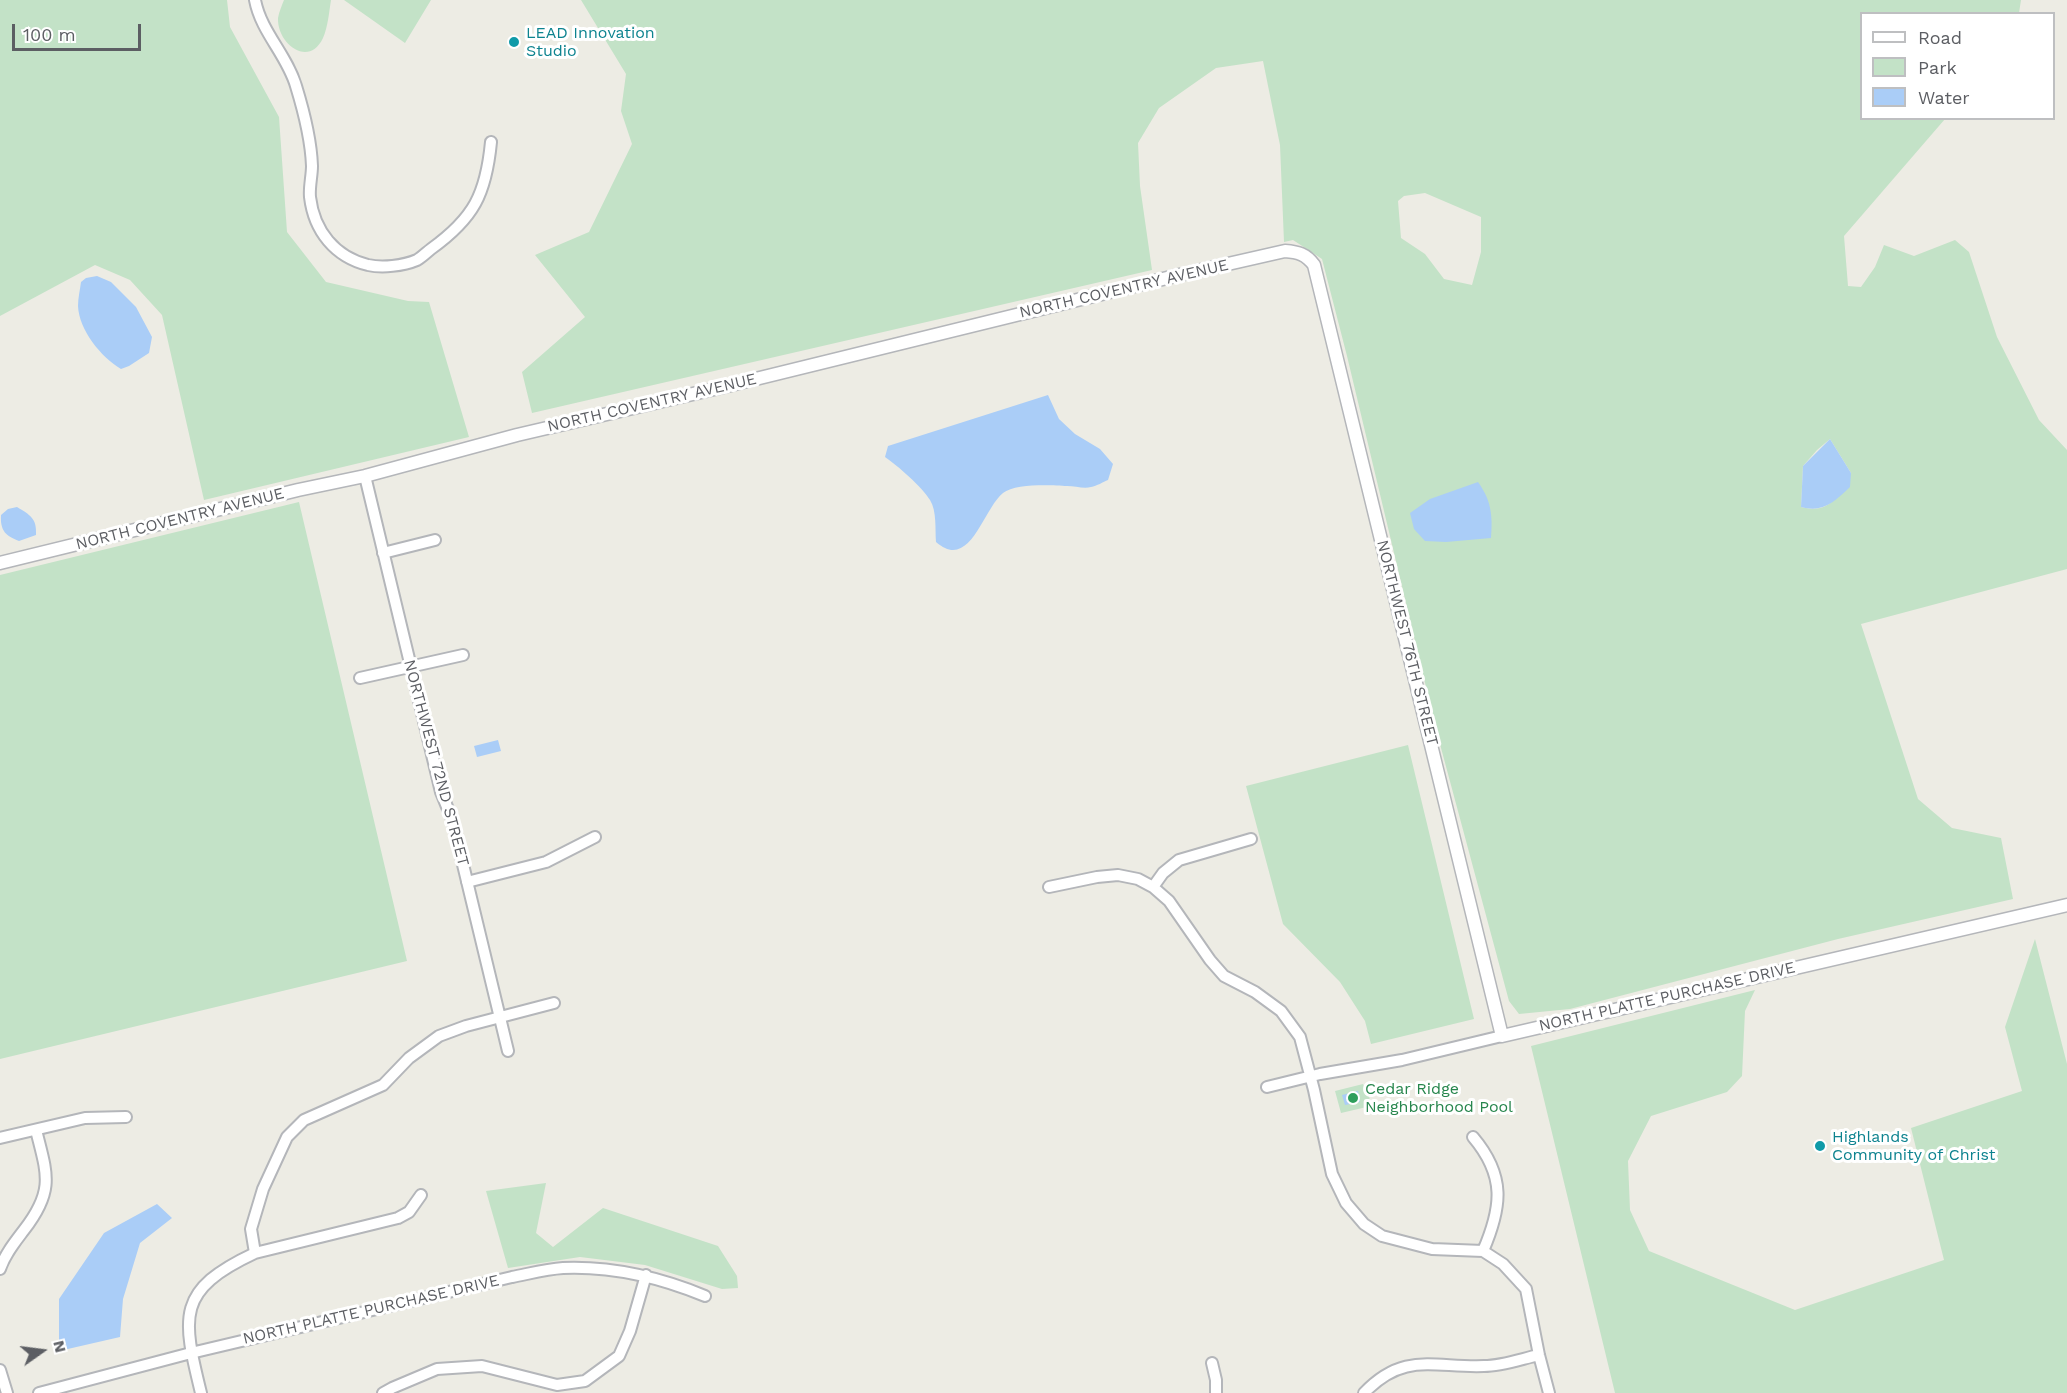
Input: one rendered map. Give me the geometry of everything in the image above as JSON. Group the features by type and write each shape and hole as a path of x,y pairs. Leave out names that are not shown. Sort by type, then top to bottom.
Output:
{"street":[{"path":"255,0 266,30 295,82 307,127 312,166 310,196 314,218 327,241 343,255 357,262 377,267 399,264 416,260 447,238 470,213 482,192 488,169 491,142"},
{"name":"NORTH COVENTRY AVENUE","path":"0,562 365,476 517,435 1174,276 1285,251 1304,255"},
{"name":"NORTHWEST 76TH STREET","path":"1304,255 1314,265 1502,1036"},
{"name":"NORTHWEST 72ND STREET","path":"365,476 441,792 453,819 508,1051"},
{"path":"383,553 435,540"},
{"path":"360,678 463,655"},
{"path":"467,882 546,862 595,837"},
{"path":"1153,886 1163,873 1179,860 1251,839"},
{"path":"1049,887 1118,875 1138,879 1153,886 1169,901 1210,960 1224,976 1255,992 1281,1011 1300,1037 1332,1174 1346,1203 1365,1224 1383,1236 1432,1249 1483,1251 1503,1264 1526,1289 1549,1393"},
{"name":"NORTH PLATTE PURCHASE DRIVE","path":"1267,1087 1402,1060 2067,905"},
{"path":"255,1253 251,1229 263,1190 287,1137 303,1120 383,1085 409,1058 439,1036 466,1026 554,1004"},
{"path":"0,1138 85,1118 126,1117"},
{"path":"0,1269 13,1244 40,1207 46,1190 47,1170 36,1130"},
{"path":"1473,1137 1491,1165 1498,1186 1497,1206 1491,1232 1483,1251"},
{"path":"201,1393 191,1353 188,1329 190,1308 212,1277 255,1253 398,1218 409,1212 421,1195"},
{"name":"NORTH PLATTE PURCHASE DRIVE","path":"39,1393 191,1353 512,1277 561,1268 606,1269 646,1275 674,1283 705,1296"},
{"path":"383,1393 437,1369 483,1366 557,1385 585,1381 619,1356 630,1331 646,1275"},
{"path":"1364,1393 1384,1375 1407,1366 1432,1364 1486,1366 1539,1354"},
{"path":"1212,1363 1216,1393"},
{"path":"0,1370 7,1393"}],"green space":[{"path":"0,0 227,0 230,27 279,117 287,232 326,282 408,301 429,302 469,437 204,500 162,315 130,280 95,265 0,316"},
{"path":"284,0 331,0 323,38 317,47 302,52 288,44 279,28 278,18"},
{"path":"344,0 431,0 405,43"},
{"path":"581,0 2021,0 2019,12 1860,12 1860,120 1944,120 1844,236 1848,286 1861,287 1875,267 1884,245 1914,256 1955,240 1969,252 1997,337 2039,420 2067,450 2067,569 1861,624 1918,799 1952,828 2001,838 2013,899 1838,939 1570,1009 1519,1014 1509,1001 1437,733 1322,259 1293,240 1284,242 1280,145 1263,61 1216,68 1159,108 1138,143 1140,186 1152,270 532,413 522,372 585,317 535,255 589,232 632,144 621,111 626,74","holes":["1425,193 1481,217 1481,252 1472,285 1444,279 1425,254 1401,238 1398,201 1404,196","1830,439 1851,473 1837,496 1827,506 1811,509 1801,507 1803,466"]},
{"path":"299,502 407,961 0,1059 0,575"},
{"path":"1408,745 1474,1019 1371,1044 1365,1021 1340,982 1283,924 1246,786"},
{"path":"2035,939 2067,1064 2067,1393 1615,1393 1531,1046 1755,990 1745,1011 1742,1076 1727,1092 1651,1116 1628,1161 1630,1210 1649,1251 1795,1310 1944,1260 1911,1128 2022,1091 2005,1027"},
{"name":"Cedar Ridge Neighborhood Pool","path":"1363,1084 1367,1086 1371,1106 1341,1113 1335,1091"},
{"path":"546,1183 536,1233 553,1247 603,1208 718,1246 737,1276 738,1288 722,1289 645,1265 580,1257 508,1268 486,1191"}],"water":[{"path":"97,276 111,282 136,307 152,337 149,353 121,369 92,342 79,315 81,282 86,278"},
{"path":"1048,395 1059,419 1075,434 1100,449 1113,464 1108,480 1088,488 1034,485 1009,490 996,501 967,544 958,549 948,549 936,542 935,515 930,500 922,489 885,457 888,446"},
{"path":"1830,439 1851,473 1850,487 1828,505 1816,509 1801,507 1803,466"},
{"path":"1478,482 1486,495 1490,508 1491,538 1446,542 1425,541 1414,529 1410,513 1430,499"},
{"path":"17,507 32,518 36,529 36,535 19,541 5,532 1,521 1,515 8,509"},
{"path":"498,740 501,751 477,757 474,746"},
{"path":"1358,1091 1360,1102 1345,1105 1342,1095"},
{"path":"157,1204 172,1218 140,1243 123,1299 120,1337 59,1351 59,1299 104,1233"}],"place":[{"name":"LEAD Innovation Studio","path":"514,42"},
{"name":"Cedar Ridge Neighborhood Pool","path":"1353,1098"},
{"name":"Highlands Community of Christ","path":"1820,1146"}]}
